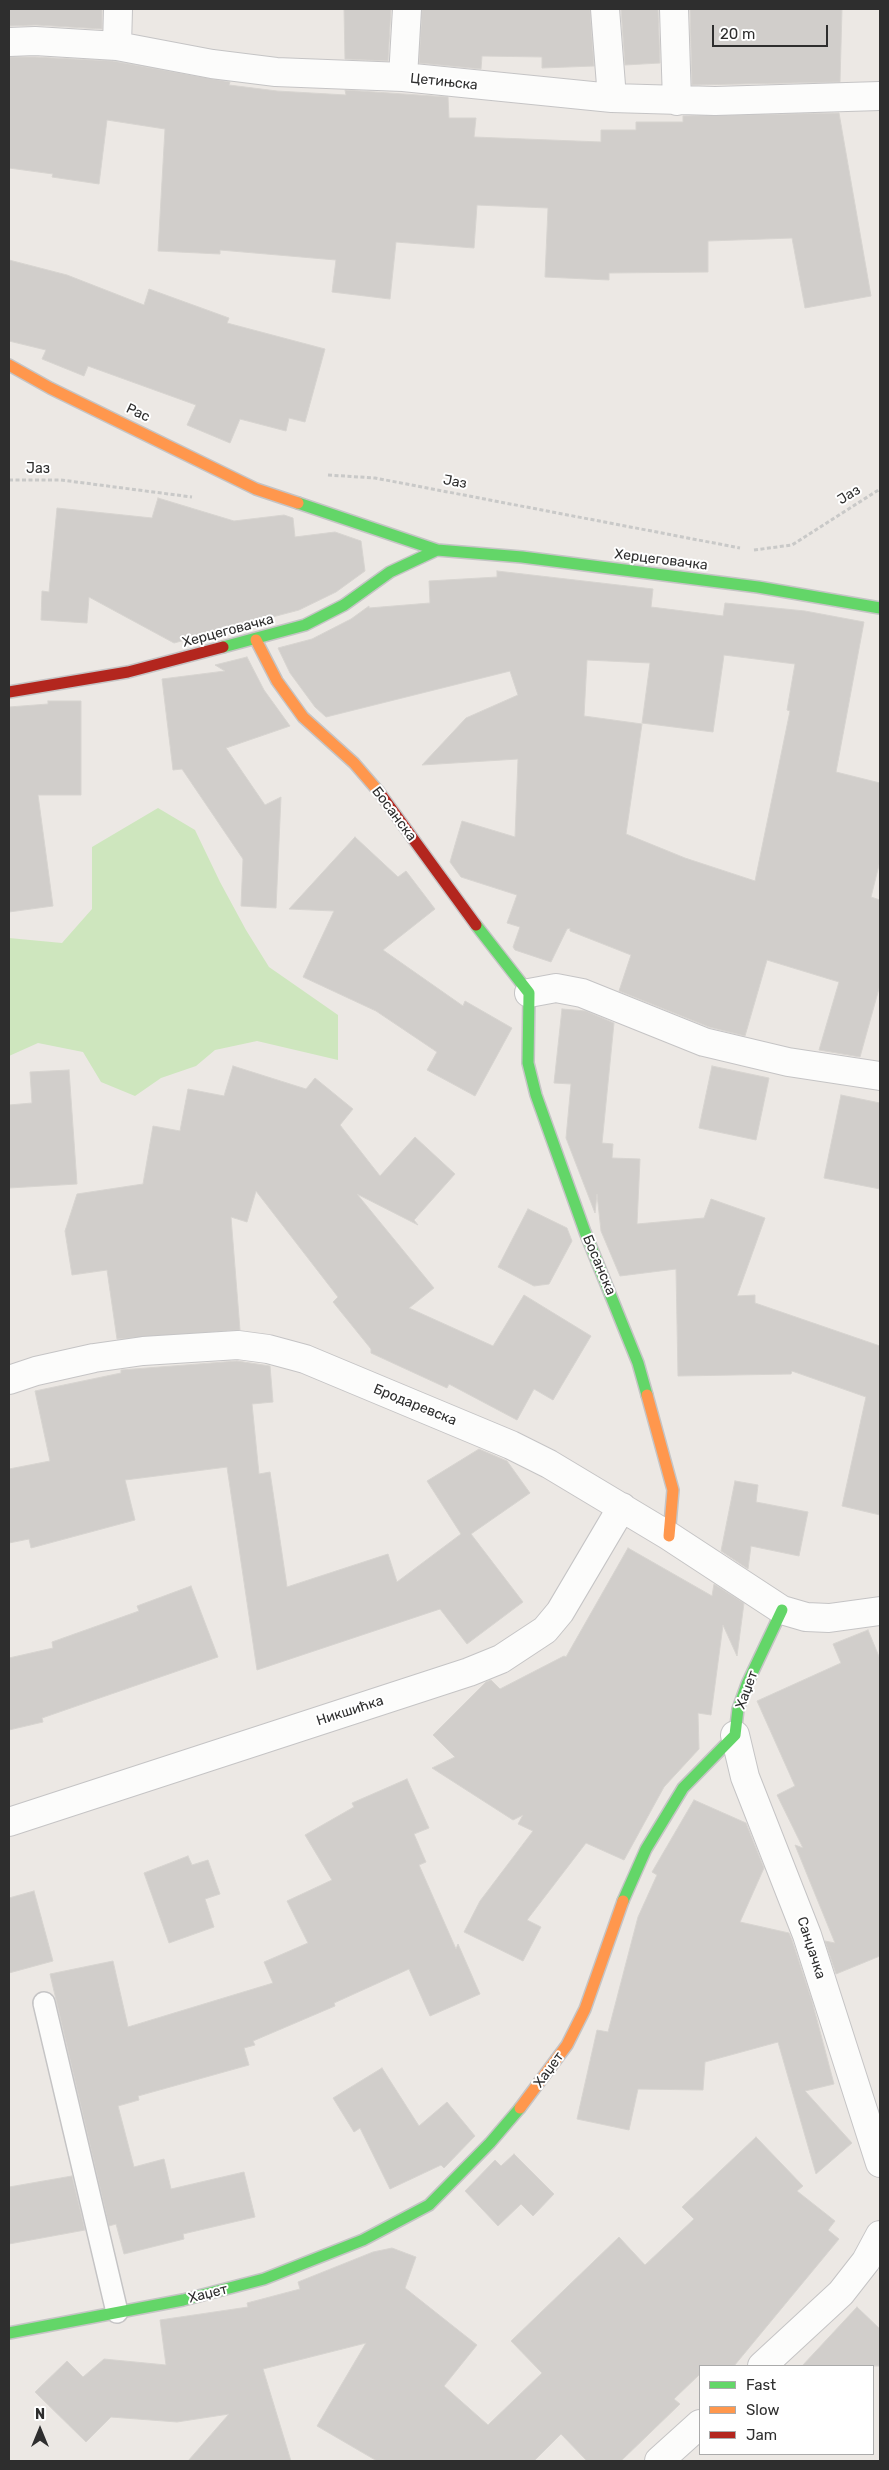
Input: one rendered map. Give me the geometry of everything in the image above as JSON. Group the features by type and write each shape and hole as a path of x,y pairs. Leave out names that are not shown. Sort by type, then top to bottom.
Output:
{"street":[{"path":"117,46 118,9"},
{"path":"403,78 407,9"},
{"path":"605,9 612,98"},
{"path":"674,9 677,101"},
{"name":"Цетињска","path":"9,42 35,41 117,46 212,64 276,72 403,78 612,98 677,101 880,96"},
{"name":"Рас","path":"9,365 50,388 256,489"},
{"name":"Херцеговачка","path":"256,489 437,550 522,558 758,587 880,608"},
{"name":"Херцеговачка","path":"9,692 128,672 305,626 344,605 390,572 437,550"},
{"name":"Босанска","path":"256,640 277,681 303,718 354,764 388,802 473,922 529,994 526,1036 528,1063 536,1094 578,1214 641,1371 673,1490 669,1536"},
{"path":"529,994 556,988 582,994 704,1042 788,1062 880,1076"},
{"name":"Бродаревска","path":"9,1380 36,1371 94,1358 143,1351 238,1344 268,1349 305,1360 511,1445 549,1464 669,1536 782,1610"},
{"name":"Никшићка","path":"9,1822 469,1672 501,1659 546,1630 560,1612 622,1507"},
{"path":"782,1610 806,1617 829,1618 880,1611"},
{"name":"Хаџет","path":"9,2333 182,2300 264,2279 363,2240 429,2205 490,2143 525,2102 567,2045 585,2009 628,1888 646,1848 683,1788 735,1735 738,1709 747,1684 782,1610"},
{"name":"Санџачка","path":"735,1735 745,1777 807,1935 880,2163"},
{"path":"763,2365 841,2293 866,2261 880,2235"},
{"path":"659,2461 699,2425"}],"lane":[{"path":"44,2003 117,2312"}],"path":[{"name":"Јаз","path":"322,474 375,478 742,548"},
{"name":"Јаз","path":"9,480 61,480 182,497 202,497"},
{"name":"Јаз","path":"752,550 792,545 880,489"}],"green space":[{"path":"158,808 195,830 220,882 269,967 338,1015 338,1060 257,1041 215,1050 196,1066 161,1078 135,1096 101,1082 83,1052 38,1043 9,1056 9,938 62,943 92,909 92,847"}],"building":[{"path":"9,9 102,9 102,29 36,25 9,26"},
{"path":"344,9 391,9 388,61 345,59"},
{"path":"422,9 590,9 594,66 542,68 542,57 482,56 481,69 419,63"},
{"path":"621,9 658,9 660,63 625,65"},
{"path":"690,9 842,9 840,82 692,85"},
{"path":"9,57 113,61 230,82 229,85 277,91 346,95 345,90 448,97 449,118 476,118 474,137 601,142 601,130 636,130 636,122 683,122 683,116 839,113 871,296 805,308 792,238 708,241 708,272 609,273 609,280 545,277 548,208 477,205 474,248 396,242 390,299 332,292 336,260 220,250 220,254 158,251 165,129 107,120 99,184 52,177 53,174 9,168"},
{"path":"9,260 67,275 144,305 149,289 229,318 227,323 325,349 305,422 289,418 286,431 240,419 230,443 187,425 196,405 88,366 84,376 42,359 46,350 9,341"},
{"path":"158,498 234,521 284,515 293,518 295,537 335,532 361,541 365,571 336,592 299,610 174,643 89,597 87,623 41,620 42,591 49,592 57,508 152,518"},
{"path":"497,571 653,589 651,607 723,616 725,603 805,611 864,622 836,772 880,783 880,861 871,897 880,900 880,985 860,1057 819,1050 839,982 767,960 745,1036 709,1027 619,991 631,955 570,931 570,928 567,929 551,962 515,950 513,947 520,927 507,923 517,895 461,877 450,862 462,821 515,837 518,759 422,765 466,718 518,695 510,671 326,717 315,707 290,673 278,648 312,639 351,619 369,606 369,608 430,603 429,581 497,577","holes":["724,655 795,664 787,710 790,711 755,881 685,858 626,834 642,724 584,716 587,660 650,663 642,723 713,732"]},
{"path":"247,657 264,690 290,726 226,748 265,805 281,797 276,908 241,906 243,859 182,769 173,770 162,679 225,671 215,665"},
{"path":"48,701 81,701 81,795 38,795 53,906 9,912 9,707 48,704"},
{"path":"355,837 398,877 406,871 435,909 383,950 463,1006 465,1001 512,1028 475,1096 427,1070 437,1052 376,1011 303,977 334,911 289,909"},
{"path":"562,1009 586,1011 614,1023 602,1143 613,1144 612,1158 640,1159 637,1224 704,1218 711,1199 765,1218 737,1296 755,1295 755,1303 880,1346 880,1515 842,1506 866,1397 792,1371 791,1374 678,1376 676,1269 620,1276 601,1231 597,1194 595,1213 566,1138 571,1084 554,1083"},
{"path":"233,1066 306,1089 315,1078 353,1109 340,1125 380,1176 415,1137 455,1174 414,1220 418,1225 357,1194 434,1288 409,1308 493,1346 524,1295 591,1336 553,1400 534,1389 517,1420 449,1384 447,1388 371,1353 371,1349 333,1302 338,1297 256,1191 247,1222 231,1217 240,1330 117,1339 107,1270 72,1275 65,1231 77,1194 143,1184 153,1126 180,1131 188,1089 224,1096"},
{"path":"712,1066 769,1078 756,1140 699,1128"},
{"path":"69,1070 77,1184 9,1188 9,1105 32,1103 30,1072"},
{"path":"841,1095 880,1103 880,1189 824,1178"},
{"path":"528,1209 567,1228 572,1241 549,1284 534,1286 498,1267"},
{"path":"237,1361 270,1366 273,1402 252,1404 259,1474 270,1472 287,1587 388,1554 397,1582 461,1534 427,1481 479,1449 507,1461 530,1493 471,1534 523,1602 467,1644 440,1609 257,1670 227,1467 125,1480 135,1520 31,1548 29,1539 9,1543 9,1469 50,1461 35,1391 121,1373 121,1370"},
{"path":"735,1481 758,1485 756,1502 808,1512 799,1556 751,1546 748,1569 721,1551"},
{"path":"628,1548 712,1596 714,1584 744,1603 737,1656 723,1625 711,1715 698,1713 699,1749 664,1787 624,1860 586,1843 527,1920 541,1927 523,1961 464,1932 480,1901 533,1831 518,1824 523,1815 513,1820 432,1768 455,1757 433,1735 486,1682 491,1680 500,1689 564,1656 566,1657"},
{"path":"191,1586 218,1657 42,1718 43,1722 9,1730 9,1658 53,1648 52,1642 139,1611 137,1606"},
{"path":"868,1630 880,1659 880,1956 836,1974 825,1941 835,1943 795,1845 803,1848 777,1795 795,1786 757,1701 841,1663 833,1644"},
{"path":"407,1779 429,1828 414,1834 426,1862 419,1865 456,1949 458,1944 480,1994 430,2016 409,1969 334,2003 335,2006 253,2041 255,2045 244,2048 249,2065 138,2096 139,2100 118,2106 134,2167 164,2159 171,2189 244,2172 255,2217 183,2234 184,2239 124,2254 116,2224 109,2226 50,1974 113,1961 128,2027 273,1983 264,1962 308,1943 287,1901 332,1880 305,1835 354,1807 352,1803"},
{"path":"694,1800 746,1823 764,1868 740,1922 789,1933 812,2001 834,2084 805,2091 852,2143 816,2174 778,2042 705,2062 703,2090 638,2089 629,2130 577,2119 597,2030 608,2032 638,1917 657,1875 652,1872"},
{"path":"188,1856 192,1865 208,1860 220,1894 205,1899 214,1927 169,1943 144,1873"},
{"path":"34,1891 53,1961 9,1973 9,1898"},
{"path":"382,2068 419,2126 447,2102 475,2136 444,2168 441,2165 390,2189 360,2128 354,2132 333,2098"},
{"path":"756,2137 803,2186 797,2191 835,2221 828,2230 839,2239 735,2365 699,2365 699,2375 674,2399 680,2404 621,2461 587,2461 561,2434 534,2461 377,2461 317,2426 366,2343 263,2369 291,2461 188,2461 229,2414 177,2422 111,2417 86,2442 35,2392 67,2361 83,2377 104,2359 166,2365 160,2320 248,2307 247,2303 300,2289 298,2282 373,2252 392,2248 416,2257 405,2288 477,2345 444,2386 488,2425 542,2373 511,2341 619,2237 645,2265 694,2219 682,2207"},
{"path":"514,2154 554,2194 533,2216 521,2204 498,2226 465,2191 495,2160 501,2166"},
{"path":"72,2176 85,2230 9,2244 9,2187"},
{"path":"857,2307 880,2329 880,2366 803,2365"}],"traffic: fast":[{"path":"298,503 437,550 522,557 758,587 880,608"},
{"path":"223,647 305,625 344,605 390,572 437,550"},
{"path":"476,925 529,993 528,1063 536,1095 585,1232 638,1363 647,1395"},
{"path":"623,1901 646,1849 683,1788 735,1735 738,1709 747,1684 782,1610"},
{"path":"9,2333 183,2300 264,2279 363,2240 429,2205 490,2143 520,2108"}],"traffic: slow":[{"path":"9,365 50,388 256,489 298,503"},
{"path":"256,640 277,681 303,717 354,763 379,792"},
{"path":"647,1395 673,1490 669,1536"},
{"path":"520,2108 567,2045 585,2009 623,1901"}],"traffic: jam":[{"path":"9,692 128,672 223,647"},
{"path":"379,792 476,925"}]}
